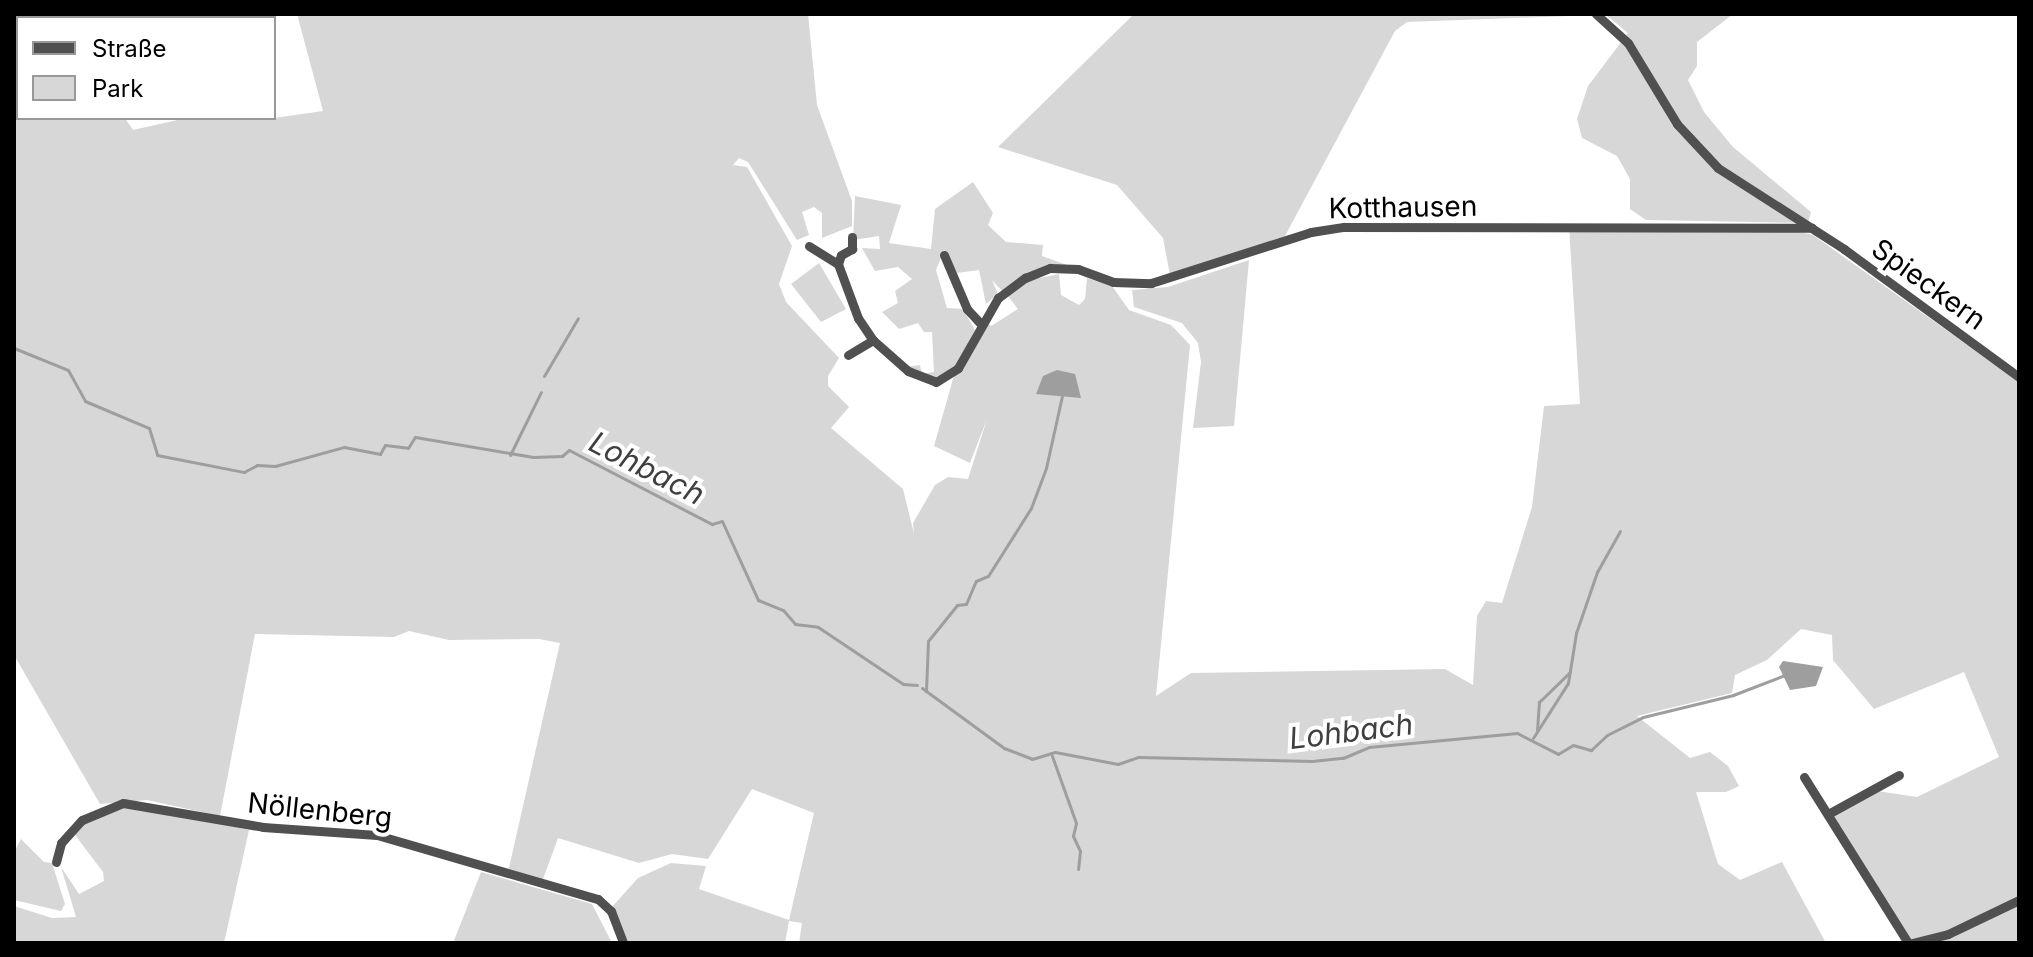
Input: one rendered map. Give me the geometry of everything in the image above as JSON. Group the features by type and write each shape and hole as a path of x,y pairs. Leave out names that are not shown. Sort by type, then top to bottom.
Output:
{"street":[{"name":"Spieckern","path":"1596,14 1628,43 1665,107 1702,153 1730,178 1812,228 2019,377"},
{"name":"Kotthausen","path":"838,264 873,340 914,375 941,382 958,368 980,323 1009,288 1043,270 1078,269 1113,282 1151,283 1335,228 1812,228"},
{"path":"809,246 838,264 841,255 852,249 852,237"},
{"path":"944,255 967,309 980,323"},
{"path":"848,355 873,340"},
{"path":"1828,814 1899,775"},
{"path":"1804,777 1910,943 1948,934 2019,900"},
{"name":"Nöllenberg","path":"56,862 61,843 82,820 123,803 263,827 377,835 590,896 611,911 623,943"}],"green space":[{"path":"14,14 52,16 16,16 16,120 126,120 133,130 178,120 276,120 323,111 297,14 808,14 817,105 852,201 852,226 822,238 822,213 814,207 802,212 809,235 797,240 748,162 739,158 733,165 747,167 792,246 779,284 786,302 839,358 828,376 828,386 849,407 831,428 903,489 914,534 913,523 935,485 948,477 968,479 987,419 970,463 934,446 953,379 985,321 991,326 1018,309 1008,296 1030,280 1059,274 1061,295 1079,305 1085,299 1087,278 1112,286 1129,310 1171,325 1190,345 1156,696 1191,673 1445,669 1473,685 1477,616 1486,601 1502,603 1532,507 1544,406 1580,404 1569,226 1792,230 1813,235 2019,382 2019,943 1908,943 1828,814 1871,790 1917,797 1999,757 1964,672 1874,709 1833,660 1832,635 1801,629 1767,660 1735,675 1732,693 1637,716 1690,758 1710,752 1728,766 1739,786 1726,792 1696,792 1718,864 1740,880 1782,862 1826,943 799,943 802,923 789,921 785,943 622,943 611,908 638,878 671,863 706,866 699,889 789,920 814,813 752,789 708,859 672,854 639,863 558,838 542,882 508,872 560,643 539,639 449,640 409,631 394,637 255,634 220,816 147,800 100,804 14,655"},
{"path":"1134,14 1596,15 1407,22 1395,31 1285,236 1170,275 1163,238 1117,185 998,147"},
{"path":"1605,14 1733,14 1697,42 1697,66 1688,80 1704,112 1733,147 1811,212 1808,223 1646,220 1630,209 1630,179 1617,156 1582,138 1577,119 1588,86 1628,33"},
{"path":"973,182 993,213 988,225 1006,242 1043,245 1042,256 1067,265 1038,269 1002,291 992,280 998,294 986,304 979,270 957,273 944,250 936,270 947,308 963,309 975,330 954,370 932,379 905,367 920,365 922,374 934,372 932,332 924,332 918,323 899,329 882,312 898,303 895,291 912,279 898,267 875,271 862,248 880,249 879,236 853,240 855,196 901,205 889,243 931,249 935,209"},
{"path":"1249,260 1234,426 1193,428 1201,362 1198,343 1182,323 1134,307 1132,290 1168,287"},
{"path":"819,263 846,309 821,322 791,284"},
{"path":"120,808 155,809 249,830 224,943 14,943 14,906 52,918 76,917 61,867 79,894 104,881 103,872 75,835 88,820"},
{"path":"21,839 44,862 52,863 65,904 61,911 14,900 14,852"},
{"path":"481,872 592,904 612,943 453,943"}],"shaded area":[{"path":"1057,370 1075,374 1081,398 1036,394 1043,376"},
{"path":"1783,661 1823,667 1816,686 1790,690 1779,667"}],"waterway":[{"path":"544,376 578,318"},
{"name":"Lohbach","path":"14,348 68,370 85,401 149,428 157,455 244,472 257,465 275,466 344,447 380,454 385,445 408,448 415,437 533,457 562,456 569,450 712,524 722,521 758,600 783,610 795,624 818,627 903,684 917,685"},
{"path":"510,455 541,392"},
{"path":"926,691 928,641 957,605 966,604 976,581 988,576 1031,508 1046,468 1062,396"},
{"path":"1533,738 1568,683 1576,633 1597,572 1620,531"},
{"path":"1537,730 1539,702 1570,672"},
{"name":"Lohbach","path":"922,688 1004,748 1032,759 1055,752 1118,764 1138,757 1312,761 1343,758 1369,747 1517,733 1558,754 1573,745 1591,750 1607,735 1643,717 1733,695 1785,675"},
{"path":"1052,756 1076,823 1073,836 1080,851 1078,869"}]}
